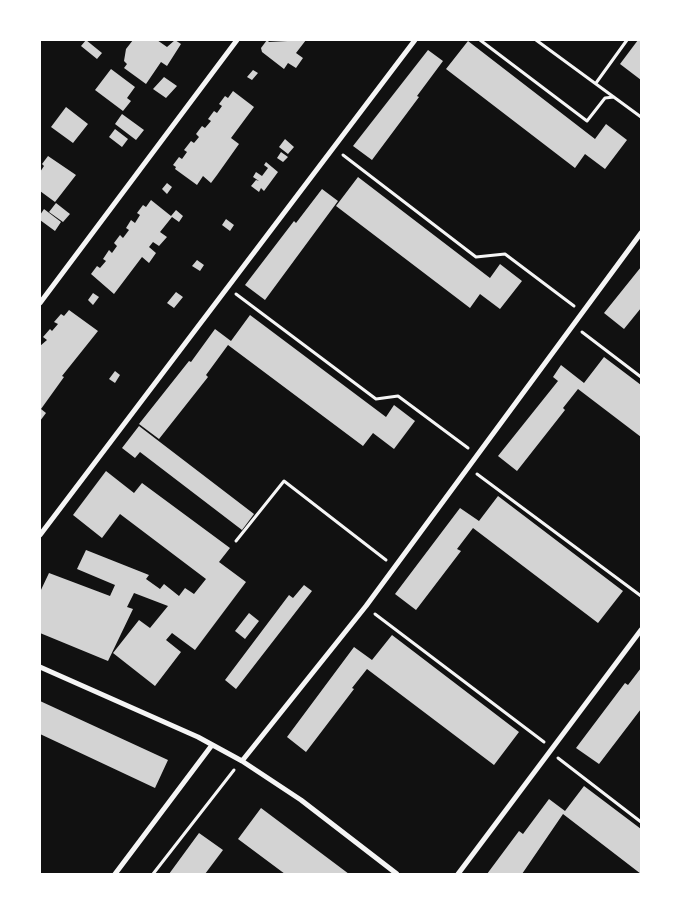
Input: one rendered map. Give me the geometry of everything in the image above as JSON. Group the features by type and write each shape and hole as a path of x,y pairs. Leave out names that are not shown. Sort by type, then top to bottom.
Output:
{"street":[{"path":"40,303 237,40"},
{"path":"40,535 416,40"},
{"path":"242,761 366,606 641,233"},
{"path":"458,874 641,630"},
{"path":"40,667 212,745 242,761 301,800 397,874"},
{"path":"115,874 212,745"}],"path":[{"path":"480,40 586,121 604,98 614,97"},
{"path":"536,40 641,117"},
{"path":"596,83 628,40"},
{"path":"334,148 476,257 505,254 582,312"},
{"path":"227,288 376,398 398,396 477,455"},
{"path":"573,325 641,377"},
{"path":"468,468 641,596"},
{"path":"236,541 284,481 395,567"},
{"path":"366,606 641,822"},
{"path":"153,874 242,761"}],"building":[{"path":"86,40 102,53 97,59 81,46"},
{"path":"133,40 157,40 167,47 175,40 181,44 167,66 161,62 146,84 124,68 127,64 124,61 126,49"},
{"path":"267,40 269,42 306,40 296,53 303,58 296,68 288,63 284,69 262,52 261,48"},
{"path":"638,40 641,40 641,80 620,64"},
{"path":"468,41 595,139 606,124 627,140 605,169 585,154 575,168 446,69"},
{"path":"428,50 443,61 372,160 353,146"},
{"path":"111,69 135,87 127,98 131,101 123,111 95,90"},
{"path":"253,70 258,73 252,80 247,77"},
{"path":"164,77 177,86 166,98 153,89"},
{"path":"233,91 254,107 231,138 239,144 217,175 211,183 203,176 197,185 175,169 176,167 173,165 179,157 182,159 187,152 184,150 191,141 194,143 199,137 196,134 202,126 205,128 211,121 208,119 214,111 217,113 222,106 219,104 225,96 228,98"},
{"path":"66,107 88,124 73,143 51,127"},
{"path":"122,114 144,130 136,140 115,124"},
{"path":"115,129 128,139 122,147 109,137"},
{"path":"285,139 294,147 288,154 279,147"},
{"path":"281,152 288,157 283,162 277,158"},
{"path":"48,156 76,175 55,202 40,191 40,172 44,166 42,164"},
{"path":"266,162 278,172 264,191 261,188 259,192 251,186 256,180 259,181 253,177 256,172 262,176 268,168 264,165"},
{"path":"358,177 490,278 500,264 522,281 500,309 480,294 470,308 336,206"},
{"path":"167,183 172,187 167,194 162,189"},
{"path":"322,189 338,201 265,300 245,285 294,221 296,223"},
{"path":"151,200 171,216 176,210 183,216 179,222 172,217 160,232 167,237 159,246 153,242 149,247 156,253 149,263 142,257 114,294 91,274 97,266 100,268 106,261 103,259 109,250 112,253 117,246 114,243 120,235 123,238 129,230 126,228 131,220 135,223 140,215 137,213 143,205 146,207"},
{"path":"56,203 70,214 63,222 49,212"},
{"path":"44,209 61,222 55,231 40,220 40,215"},
{"path":"226,219 234,225 230,231 222,225"},
{"path":"197,260 204,265 200,271 192,266"},
{"path":"641,267 641,308 624,329 604,313"},
{"path":"176,292 183,297 174,308 167,303"},
{"path":"93,293 99,297 93,305 88,300"},
{"path":"69,310 98,331 62,376 64,377 41,409 46,413 40,421 40,346 47,340 43,337 58,324 54,322 61,314 64,316"},
{"path":"250,315 386,417 394,405 415,421 394,449 373,433 363,446 228,345 206,375 208,377 159,439 139,424 189,361 191,362 215,329 231,341"},
{"path":"604,357 641,385 641,437 578,389 563,408 565,410 517,471 498,456 558,381 553,377 561,365 584,383"},
{"path":"115,371 120,375 115,383 109,379"},
{"path":"139,426 254,514 242,530 140,452 135,458 122,448"},
{"path":"106,471 134,493 142,483 230,548 219,562 246,582 195,650 172,633 166,640 181,652 155,686 113,653 139,620 150,628 168,606 134,593 127,607 133,609 108,661 40,633 40,592 49,573 110,596 115,585 77,569 86,550 149,575 146,579 160,589 164,584 179,596 185,588 194,594 206,579 120,514 102,538 73,515"},
{"path":"498,496 623,591 598,623 473,528 457,549 461,551 416,610 395,594 460,508 479,521"},
{"path":"304,585 312,591 236,689 225,680 289,595 293,598"},
{"path":"249,613 259,621 245,639 235,631"},
{"path":"392,635 519,732 494,765 367,669 306,752 287,737 354,647 372,660"},
{"path":"641,668 641,709 599,764 576,748 625,683 628,685"},
{"path":"40,701 168,760 155,788 40,734"},
{"path":"584,786 641,829 641,874 563,814 522,874 487,874 519,831 523,834 549,799 565,811"},
{"path":"261,808 349,874 285,874 238,839"},
{"path":"199,833 223,850 205,874 169,874"}]}
